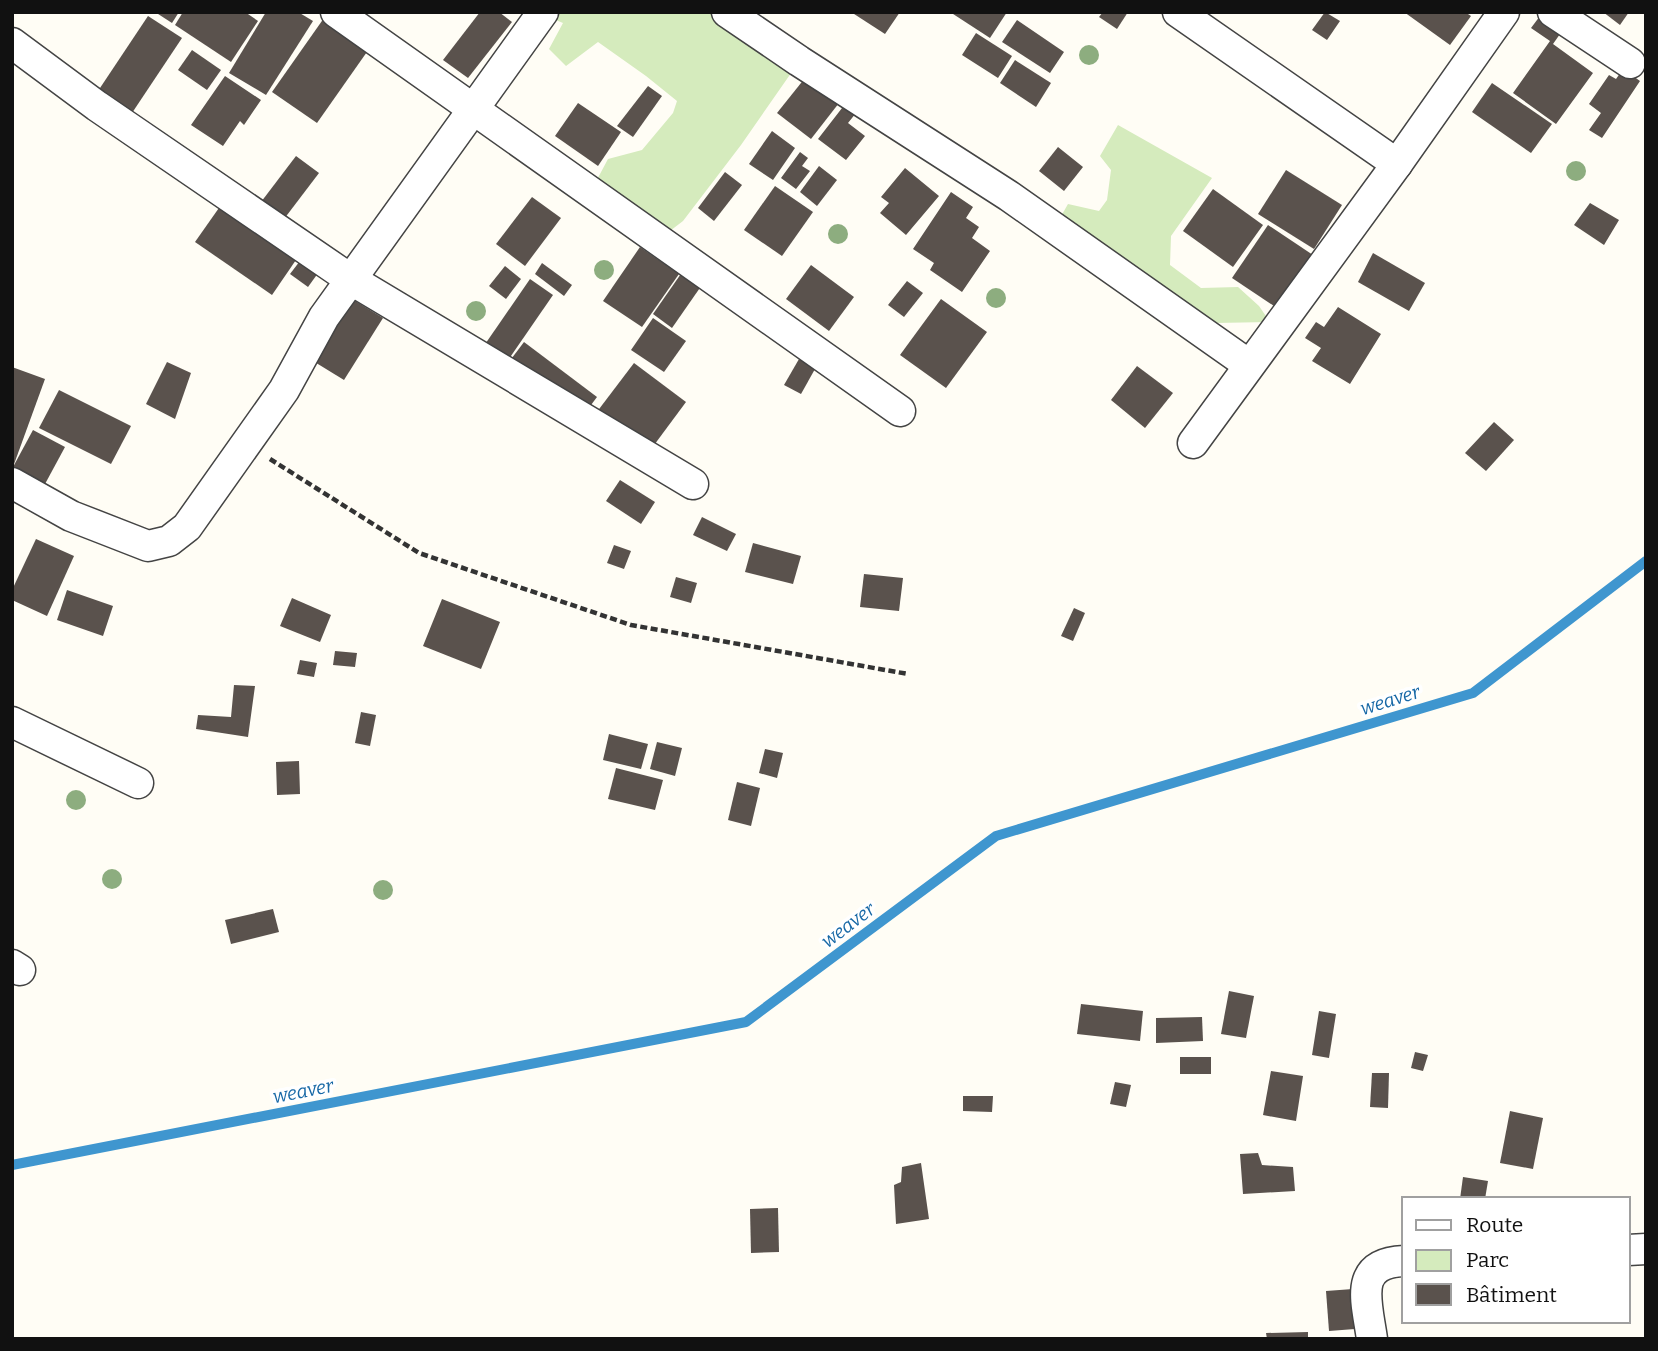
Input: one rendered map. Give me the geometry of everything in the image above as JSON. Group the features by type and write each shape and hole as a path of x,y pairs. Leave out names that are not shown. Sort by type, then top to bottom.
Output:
{"street":[{"path":"336,12 900,411"},
{"path":"12,483 71,516 148,546 169,541 187,527 284,390 324,317 350,279 543,12"},
{"path":"727,12 1009,196 1249,365"},
{"path":"1178,12 1397,164"},
{"path":"1193,443 1397,164 1504,12"},
{"path":"1553,12 1630,63"},
{"path":"12,43 108,114 350,279 693,484"},
{"path":"12,722 138,783"},
{"path":"1372,1339 1366,1283 1369,1274 1376,1267 1402,1261"}],"path":[{"path":"245,443 419,553 631,625 908,674"}],"green space":[{"path":"556,12 739,12 803,56 741,145 683,221 666,234 592,189 608,159 642,150 673,113 677,101 598,42 566,66 549,49 563,23 551,18"},
{"path":"1118,125 1212,178 1171,236 1170,265 1201,288 1238,287 1259,306 1270,322 1215,323 1060,218 1068,204 1099,211 1107,200 1111,170 1100,156"}],"building":[{"path":"155,12 179,12 172,23"},
{"path":"183,12 245,12 258,21 231,62 175,25"},
{"path":"266,12 298,12 313,21 266,95 229,73"},
{"path":"480,12 499,12 512,22 468,78 443,60"},
{"path":"851,12 900,12 885,34"},
{"path":"950,12 1007,12 990,38"},
{"path":"1103,12 1128,12 1117,29 1099,17"},
{"path":"1325,12 1340,21 1327,40 1312,30"},
{"path":"1404,12 1465,12 1471,16 1450,45"},
{"path":"1543,12 1567,24 1553,44 1593,73 1556,124 1513,93 1550,41 1531,28"},
{"path":"1603,12 1629,12 1620,25"},
{"path":"148,16 182,38 132,113 98,91"},
{"path":"324,18 369,49 317,123 272,92"},
{"path":"1017,20 1064,52 1050,73 1002,42"},
{"path":"976,33 1012,56 998,78 962,55"},
{"path":"192,50 221,70 207,90 178,70"},
{"path":"1015,60 1051,83 1036,107 1000,83"},
{"path":"1623,69 1640,81 1602,138 1589,130 1601,113 1589,104 1609,75 1616,79"},
{"path":"225,76 261,100 244,125 240,121 223,146 191,125"},
{"path":"805,78 839,103 811,139 777,113"},
{"path":"1492,83 1552,124 1531,153 1472,112"},
{"path":"648,86 662,96 633,137 617,126"},
{"path":"849,99 860,108 848,123 865,136 846,160 818,139"},
{"path":"578,103 621,132 598,166 555,136"},
{"path":"772,131 795,148 773,180 749,164"},
{"path":"1058,147 1083,167 1064,191 1039,171"},
{"path":"800,152 808,158 802,166 810,171 796,189 781,178"},
{"path":"296,156 319,173 281,223 258,206"},
{"path":"819,166 837,180 817,206 800,192"},
{"path":"905,168 939,196 906,235 880,213 889,203 881,197"},
{"path":"1286,170 1342,205 1314,249 1258,214"},
{"path":"725,172 742,185 714,221 698,208"},
{"path":"775,186 813,212 782,256 744,230"},
{"path":"1213,189 1263,225 1233,267 1183,231"},
{"path":"951,192 973,207 966,218 979,227 972,238 990,251 962,292 930,270 934,263 913,249"},
{"path":"532,197 561,218 525,266 496,244"},
{"path":"1590,203 1619,220 1604,245 1574,225"},
{"path":"221,205 298,257 272,295 195,242"},
{"path":"1268,225 1313,255 1277,308 1232,278"},
{"path":"640,247 679,274 642,327 603,301"},
{"path":"1373,253 1425,283 1409,311 1358,282"},
{"path":"303,257 321,269 308,287 290,274"},
{"path":"542,263 572,285 564,296 535,274"},
{"path":"811,265 854,297 829,331 786,299"},
{"path":"505,266 521,279 506,299 489,286"},
{"path":"685,268 704,282 672,328 653,314"},
{"path":"530,279 553,295 502,369 479,353"},
{"path":"907,281 923,293 904,317 888,305"},
{"path":"352,299 383,318 344,380 313,361"},
{"path":"941,299 987,332 946,388 900,355"},
{"path":"1338,307 1381,334 1350,384 1312,361 1321,348 1305,338 1316,322 1324,327"},
{"path":"653,318 686,341 664,372 631,350"},
{"path":"524,342 597,397 573,429 500,374"},
{"path":"799,359 815,369 801,394 784,385"},
{"path":"167,362 191,373 175,419 146,404"},
{"path":"634,363 686,402 643,460 590,421"},
{"path":"1137,366 1173,393 1145,428 1111,400"},
{"path":"12,367 45,379 13,467 12,467"},
{"path":"59,390 131,426 111,464 39,428"},
{"path":"1494,422 1514,440 1486,471 1465,453"},
{"path":"33,430 65,447 45,484 13,467"},
{"path":"620,480 655,502 641,524 606,501"},
{"path":"702,517 736,534 727,551 693,535"},
{"path":"36,539 74,556 47,616 12,600 12,590"},
{"path":"753,543 801,556 793,584 745,572"},
{"path":"614,545 631,551 624,569 607,563"},
{"path":"864,574 903,578 899,611 860,607"},
{"path":"676,577 697,583 691,603 670,597"},
{"path":"67,590 113,606 103,636 57,620"},
{"path":"292,598 331,615 320,642 280,626"},
{"path":"442,599 500,622 481,669 423,646"},
{"path":"1074,608 1085,613 1073,641 1061,636"},
{"path":"335,651 357,653 355,667 333,665"},
{"path":"300,660 317,663 314,677 297,674"},
{"path":"234,685 255,686 248,737 196,729 198,715 231,717"},
{"path":"361,712 376,715 370,746 355,743"},
{"path":"609,734 648,744 641,769 603,760"},
{"path":"657,742 682,748 675,776 650,769"},
{"path":"765,749 783,753 777,778 759,773"},
{"path":"299,761 300,794 277,795 276,762"},
{"path":"616,768 663,780 655,810 608,799"},
{"path":"737,782 760,788 751,826 728,820"},
{"path":"273,909 279,932 231,944 225,920"},
{"path":"1229,991 1254,996 1246,1038 1221,1034"},
{"path":"1081,1004 1143,1011 1140,1041 1077,1034"},
{"path":"1319,1011 1336,1014 1329,1058 1312,1055"},
{"path":"1202,1017 1203,1041 1156,1043 1156,1018"},
{"path":"1415,1052 1428,1055 1423,1071 1411,1068"},
{"path":"1180,1057 1211,1057 1211,1074 1180,1074"},
{"path":"1271,1071 1303,1076 1296,1121 1263,1115"},
{"path":"1372,1073 1389,1073 1388,1108 1370,1107"},
{"path":"1115,1082 1131,1085 1126,1107 1110,1104"},
{"path":"963,1096 993,1096 992,1112 963,1111"},
{"path":"1510,1111 1543,1118 1533,1169 1500,1163"},
{"path":"1258,1153 1262,1165 1293,1167 1295,1191 1243,1194 1240,1154"},
{"path":"921,1163 929,1219 896,1224 894,1185 901,1182 902,1167"},
{"path":"1463,1177 1488,1181 1485,1197 1460,1197"},
{"path":"778,1208 779,1252 751,1253 750,1209"},
{"path":"1353,1289 1355,1329 1329,1331 1326,1291"},
{"path":"1308,1332 1308,1339 1267,1339 1266,1333"}],"waterway":[{"name":"weaver","path":"12,1165 746,1022 996,836 1473,693 1646,561"}]}
